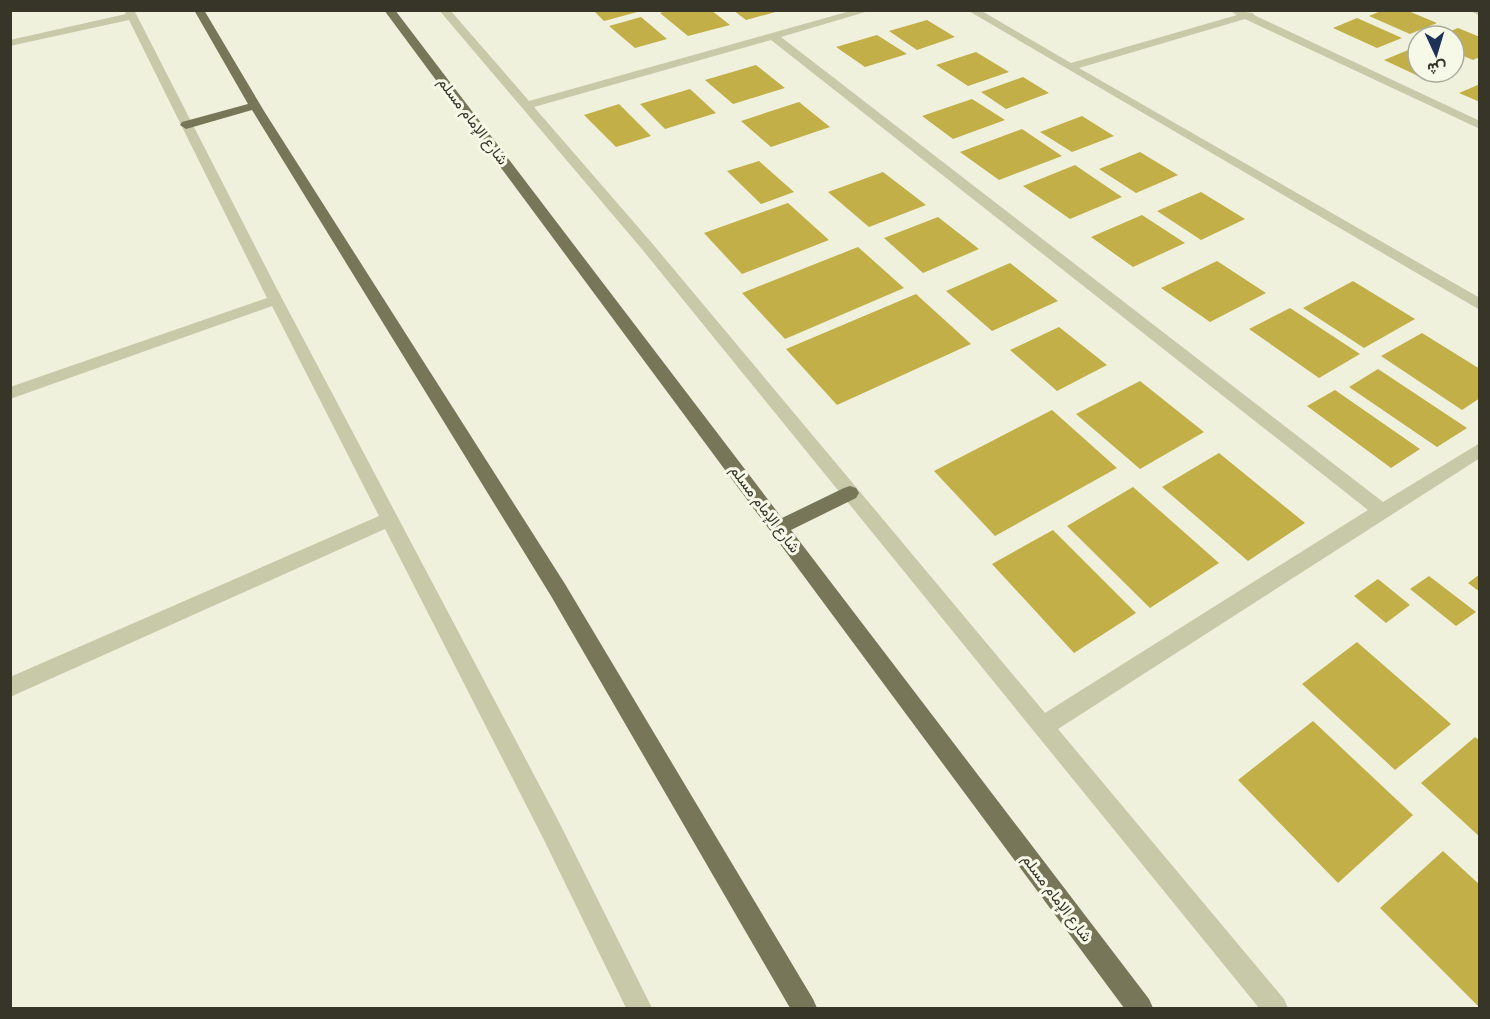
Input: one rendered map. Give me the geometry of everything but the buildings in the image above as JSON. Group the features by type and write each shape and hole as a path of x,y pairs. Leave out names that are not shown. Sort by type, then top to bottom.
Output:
{"main road":[{"path":"199,10 255,106 558,590 804,1008"},
{"name":"شارع الإمام مسلم","path":"389,10 1140,1008"},
{"path":"186,125 255,106"},
{"path":"779,528 850,493"}],"street":[{"path":"444,10 646,245 1275,1008"},
{"path":"525,106 867,10"},
{"path":"972,10 1479,305"},
{"path":"1234,10 1479,126"},
{"path":"1070,67 1262,10"},
{"path":"1474,10 1479,13"},
{"path":"10,43 131,13 275,300 552,832 639,1008"},
{"path":"774,37 1382,511"},
{"path":"10,393 275,300"},
{"path":"1042,727 1479,450"},
{"path":"10,687 390,519"}]}
